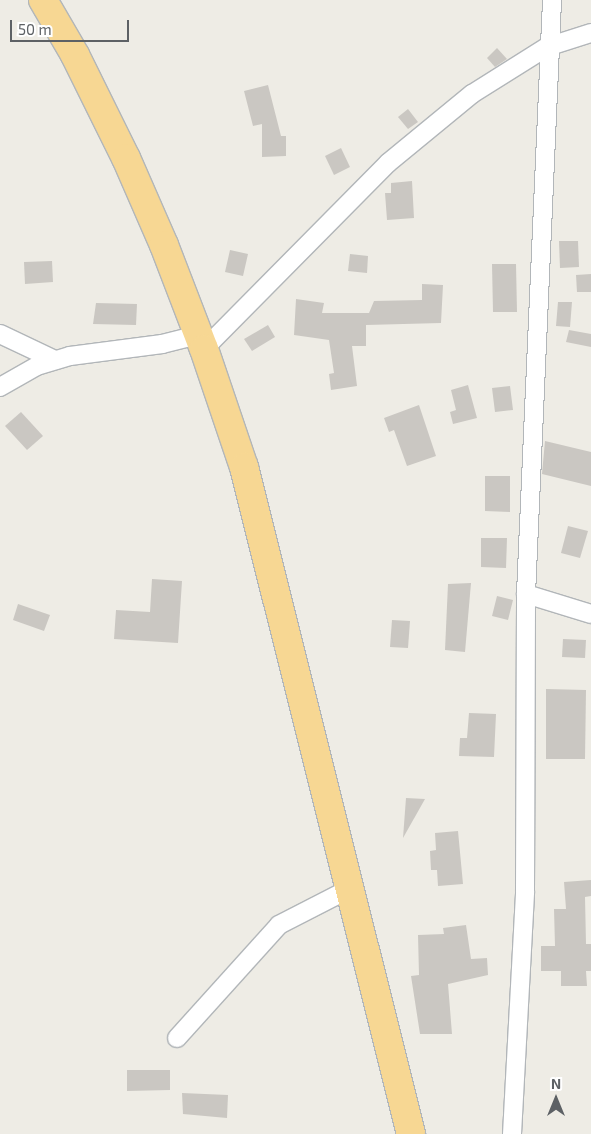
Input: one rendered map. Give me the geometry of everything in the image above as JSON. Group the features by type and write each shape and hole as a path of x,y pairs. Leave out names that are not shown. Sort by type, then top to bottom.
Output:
{"highway":[{"path":"43,0 75,55 126,158 201,342 244,467 279,597 349,889 412,1134"}],"street":[{"path":"512,1134 525,891 526,594 548,47 552,0"},
{"path":"0,387 55,360 162,344 201,342 388,163 472,94 548,47 591,32"},
{"path":"0,334 55,360"},
{"path":"526,594 591,614"},
{"path":"177,1038 279,925 349,889"}],"building":[{"path":"497,48 507,59 495,67 487,58"},
{"path":"268,85 281,136 286,136 286,156 262,157 262,124 253,126 244,91"},
{"path":"408,109 418,122 408,129 398,117"},
{"path":"341,148 350,167 334,175 325,156"},
{"path":"412,181 414,218 387,220 385,193 391,193 391,183"},
{"path":"559,241 578,241 579,267 560,268"},
{"path":"230,250 248,254 243,276 225,272"},
{"path":"350,254 368,256 367,273 348,271"},
{"path":"52,261 53,282 25,284 24,262"},
{"path":"492,264 516,264 517,312 493,312"},
{"path":"591,274 591,292 577,292 576,275"},
{"path":"422,284 443,285 441,323 366,325 366,346 352,346 357,386 331,390 329,374 334,373 329,340 294,335 296,299 324,303 322,313 369,313 374,301 422,300"},
{"path":"558,302 572,302 570,327 556,326"},
{"path":"96,303 137,304 136,325 93,324"},
{"path":"268,325 275,337 252,351 244,339"},
{"path":"569,330 591,334 591,347 566,342"},
{"path":"468,385 477,418 453,424 450,412 456,410 451,390"},
{"path":"510,386 513,410 495,412 492,388"},
{"path":"419,405 436,456 407,466 394,430 389,432 384,418"},
{"path":"21,412 43,436 27,450 5,426"},
{"path":"545,441 591,452 591,486 542,474"},
{"path":"485,476 510,476 510,512 485,511"},
{"path":"568,526 588,531 580,558 561,553"},
{"path":"481,538 507,538 506,568 481,567"},
{"path":"152,579 182,581 178,643 114,639 116,610 150,612"},
{"path":"471,583 465,652 445,650 448,584"},
{"path":"497,596 513,600 508,620 492,616"},
{"path":"18,604 50,615 44,631 13,620"},
{"path":"392,620 410,621 408,648 390,647"},
{"path":"563,639 586,640 585,658 562,657"},
{"path":"546,689 586,690 585,759 546,759"},
{"path":"469,713 496,714 494,757 459,756 460,738 467,738"},
{"path":"406,798 425,799 403,838"},
{"path":"458,831 463,884 438,886 437,870 431,870 430,851 436,850 435,833"},
{"path":"591,880 591,896 585,897 586,944 591,944 591,971 586,971 587,986 561,986 561,971 541,971 541,946 555,946 554,909 566,909 564,882"},
{"path":"466,925 471,959 487,958 488,975 448,984 452,1034 420,1034 411,976 419,975 418,935 444,934 443,928"},
{"path":"127,1070 170,1070 170,1090 127,1091"},
{"path":"182,1093 228,1095 227,1118 183,1114"}]}
